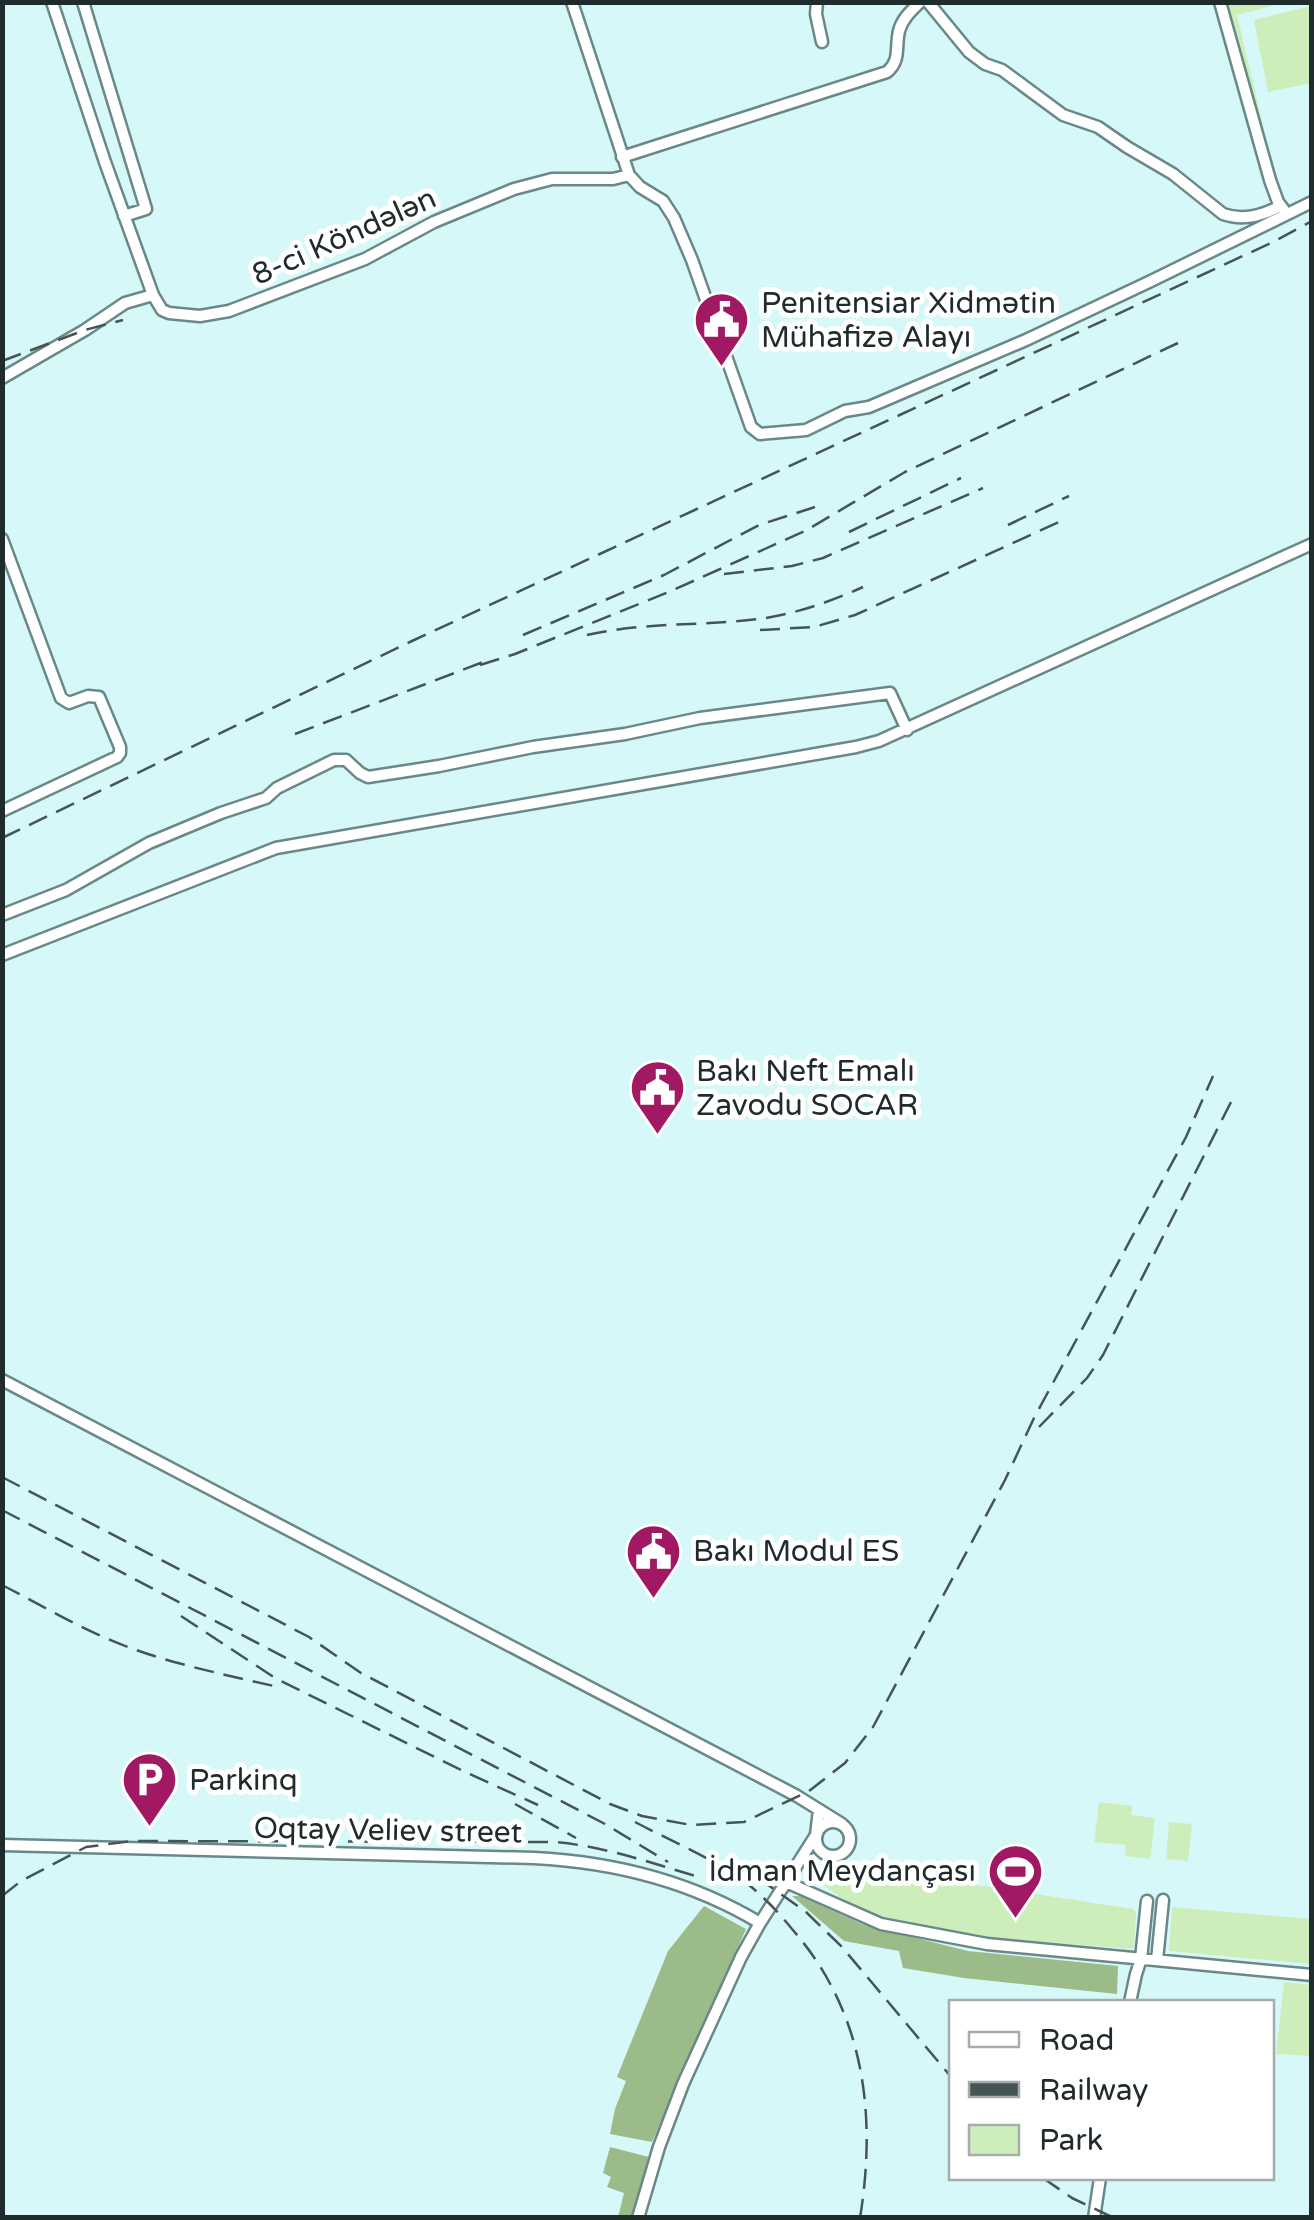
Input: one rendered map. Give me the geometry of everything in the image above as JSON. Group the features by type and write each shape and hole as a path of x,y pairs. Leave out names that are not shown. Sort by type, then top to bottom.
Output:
{"street":[{"path":"2,378 125,303 153,295 52,2"},
{"path":"82,2 146,209 124,216"},
{"path":"572,2 629,175 671,211 751,427 765,435 806,430 1026,340 1284,210"},
{"path":"816,2 822,42"},
{"path":"622,157 886,72 897,58 900,26 920,2"},
{"path":"928,2 977,59 1002,70 1063,115 1098,127 1173,174 1223,214 1251,217 1312,202"},
{"path":"1220,2 1270,180 1284,210"},
{"name":"8-ci Köndələn","path":"153,295 162,310 177,314 200,316 229,311 365,260 434,222 514,189 552,179 629,175"},
{"path":"2,538 61,698 69,702 98,697 120,747 117,756 2,811"},
{"path":"2,955 276,848 856,747 907,730 1312,544"},
{"path":"2,915 66,890 149,843 266,798 276,788 334,760 346,760 368,777 700,718 890,693 907,730"},
{"path":"2,1380 797,1796 842,1824 850,1834 851,1841 838,1856 824,1854 816,1842 819,1810"},
{"path":"638,2218 658,2148 683,2084 760,1923 819,1829 829,1822 842,1824"},
{"name":"Oqtay Veliev street","path":"2,1845 582,1861 694,1891 760,1923"},
{"path":"786,1882 863,1918 987,1944 1312,1975"},
{"path":"1157,1960 1163,1900"},
{"path":"1130,2000 1141,1959 1147,1901"},
{"path":"1094,2218 1100,2180"}],"green space":[{"path":"1224,3 1284,3 1237,15 1267,142 1265,142"},
{"path":"1311,6 1311,83 1268,92 1254,20"},
{"path":"1099,1802 1132,1806 1131,1815 1155,1818 1150,1859 1125,1856 1126,1845 1094,1842"},
{"path":"1169,1822 1192,1824 1188,1861 1166,1859"},
{"path":"834,1863 1133,1909 1134,1947 976,1936 882,1919 851,1905 817,1880 816,1869"},
{"path":"792,1896 864,1925 968,1951 1118,1966 1117,1994 903,1968 899,1951 844,1941"},
{"path":"704,1906 746,1929 652,2142 610,2134 626,2081 617,2077 668,1951"},
{"path":"1172,1907 1311,1919 1311,1964 1169,1951"},
{"path":"1284,1982 1311,1985 1311,2056 1276,2054"},
{"path":"610,2147 649,2157 632,2217 618,2217 624,2193 607,2187 611,2177 603,2173"}],"railway":[{"path":"2,838 412,641 1312,221"},
{"path":"2,361 123,320"},
{"path":"480,665 671,591 805,531 905,472 1178,343"},
{"path":"849,532 961,478"},
{"path":"724,574 823,558 983,488"},
{"path":"1008,525 1069,496"},
{"path":"523,635 664,575 759,525 815,507"},
{"path":"760,630 814,627 855,615 1059,522"},
{"path":"587,635 772,617 812,607 863,587"},
{"path":"295,734 491,659"},
{"path":"2,1477 309,1637 361,1673 610,1804 642,1816 691,1825 744,1822 809,1791 845,1763 873,1727 1186,1137 1213,1076"},
{"path":"1039,1427 1087,1378 1103,1355 1231,1102"},
{"path":"2,1510 605,1824 668,1862"},
{"path":"2,1585 128,1647 278,1687"},
{"path":"181,1616 275,1678 538,1805"},
{"path":"515,1804 576,1838"},
{"path":"635,1822 708,1859 755,1890 792,1929 835,1994 850,2029 865,2102 867,2140 860,2218"},
{"path":"2,1896 21,1881 86,1847 132,1841 554,1842 609,1851 699,1877"},
{"path":"757,1877 806,1912 842,1947 949,2074"},
{"path":"1046,2180 1072,2198 1114,2218"}],"place":[{"name":"Penitensiar Xidmətin Mühafizə Alayı","path":"722,369"},
{"name":"Bakı Neft Emalı Zavodu SOCAR","path":"657,1137"},
{"name":"Bakı Modul ES","path":"654,1600"},
{"name":"Parkinq","path":"150,1829"},
{"name":"İdman Meydançası","path":"1015,1920"}]}
